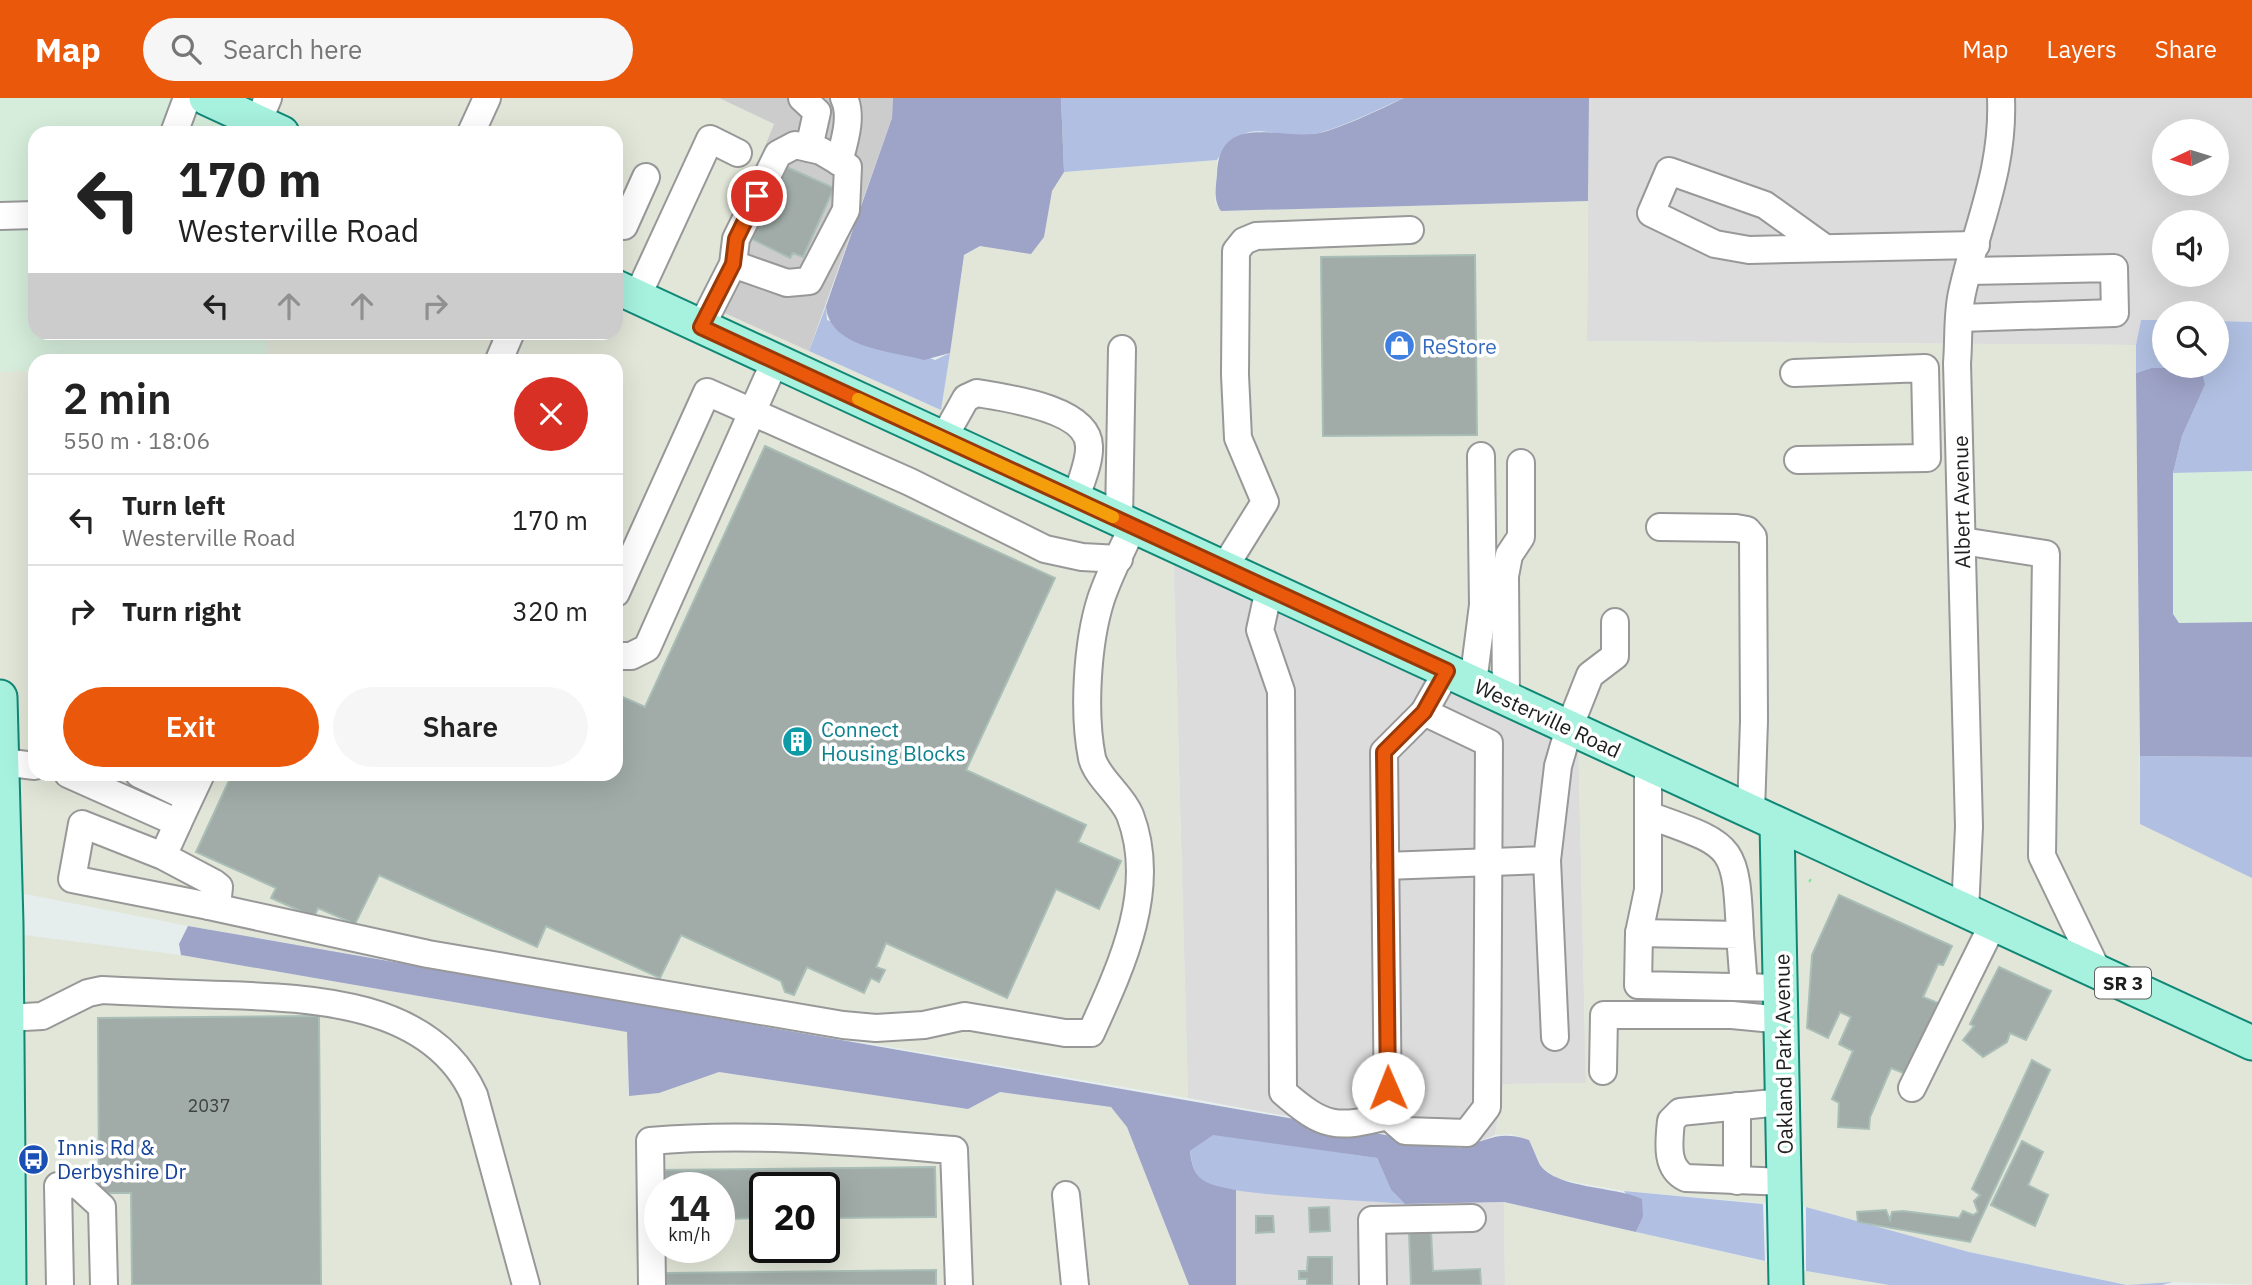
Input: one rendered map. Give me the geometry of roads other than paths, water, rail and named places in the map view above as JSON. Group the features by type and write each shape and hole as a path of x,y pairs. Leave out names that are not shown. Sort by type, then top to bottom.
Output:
{"main road":[{"path":"206,98 269,118"},
{"name":"Westerville Road","path":"626,292 2252,1043"},
{"path":"0,714 6,1018 3,1180 9,1285"},
{"name":"Oakland Park Avenue","path":"1764,818 1782,1004 1786,1285"}],"street":[{"path":"177,126 187,98"},
{"path":"474,126 487,98"},
{"path":"803,98 817,112 809,148"},
{"path":"839,162 846,135 844,98"},
{"name":"Albert Avenue","path":"1979,917 1969,827 1958,409 1960,318 1968,271 1995,178 2001,140 2001,98"},
{"path":"626,292 710,139 738,153"},
{"path":"701,327 733,264 736,239 778,154 795,145 809,148 848,167 846,210 809,281 787,283 733,264"},
{"path":"1825,248 1765,205 1670,171 1651,213 1715,244 1749,250 1976,245"},
{"path":"623,226 646,177"},
{"path":"0,216 28,215"},
{"path":"1224,569 1265,502 1238,438 1235,375 1236,251 1244,241 1256,236 1410,230"},
{"path":"1960,318 2115,313 2114,268 1968,271"},
{"path":"209,906 218,897 219,887 163,856 82,824 72,879 404,949 843,1026 876,1028 924,1025 965,1016 1065,1033 1091,1032 1120,969 1142,885 1139,839 1127,807 1093,761 1088,726 1092,642 1101,599 1119,559 1126,523 1122,349"},
{"path":"623,656 631,656 648,648 775,361"},
{"path":"1794,373 1925,368 1927,409 1927,458 1798,460"},
{"path":"623,577 707,391 910,482 1045,549 1082,557 1119,559"},
{"path":"943,439 966,398 977,393 1059,414 1080,423 1087,435 1089,448 1075,500"},
{"path":"1927,409 1958,409"},
{"path":"1424,712 1489,743 1487,1107 1467,1133 1405,1131 1388,1116 1384,752 1424,712 1460,677 1483,605 1481,456"},
{"path":"1506,699 1505,576 1509,555 1521,537 1521,463"},
{"path":"1660,527 1736,528 1747,530 1753,537 1754,721 1764,818"},
{"path":"1962,541 2046,554 2042,856 2098,972"},
{"path":"1269,589 1260,630 1280,691 1283,1093 1311,1118 1348,1126 1388,1116"},
{"path":"1555,1037 1547,859 1558,766 1569,728 1590,675 1615,656 1615,622"},
{"path":"2,762 28,765"},
{"path":"1648,764 1648,890 1639,933 1638,985 1744,987 1782,1004"},
{"path":"84,781 178,823"},
{"path":"153,781 189,799"},
{"path":"163,856 198,781"},
{"path":"1648,815 1700,834 1728,853 1737,881 1744,987"},
{"path":"1385,866 1547,859"},
{"path":"1912,1088 1979,917"},
{"path":"1639,933 1740,935"},
{"path":"6,1018 42,1016 88,993 102,990 319,1000 388,1018 419,1035 452,1059 467,1079 474,1095 526,1285"},
{"path":"1603,1071 1604,1015 1732,1015 1782,1004"},
{"path":"1783,1102 1680,1112 1671,1121 1669,1135 1671,1167 1675,1173 1696,1180 1785,1182"},
{"path":"1737,1106 1737,1181"},
{"path":"652,1285 650,1141 684,1138 860,1142 954,1150 959,1285"},
{"path":"60,1285 58,1186 77,1184 102,1207 104,1285"},
{"path":"1066,1195 1075,1285"},
{"path":"1373,1285 1373,1220 1472,1218"}],"place":[{"name":"ReStore","path":"1399,346"},
{"name":"Connect Housing Blocks","path":"798,741"},
{"name":"Innis Rd & Derbyshire Dr","path":"34,1159"}]}
